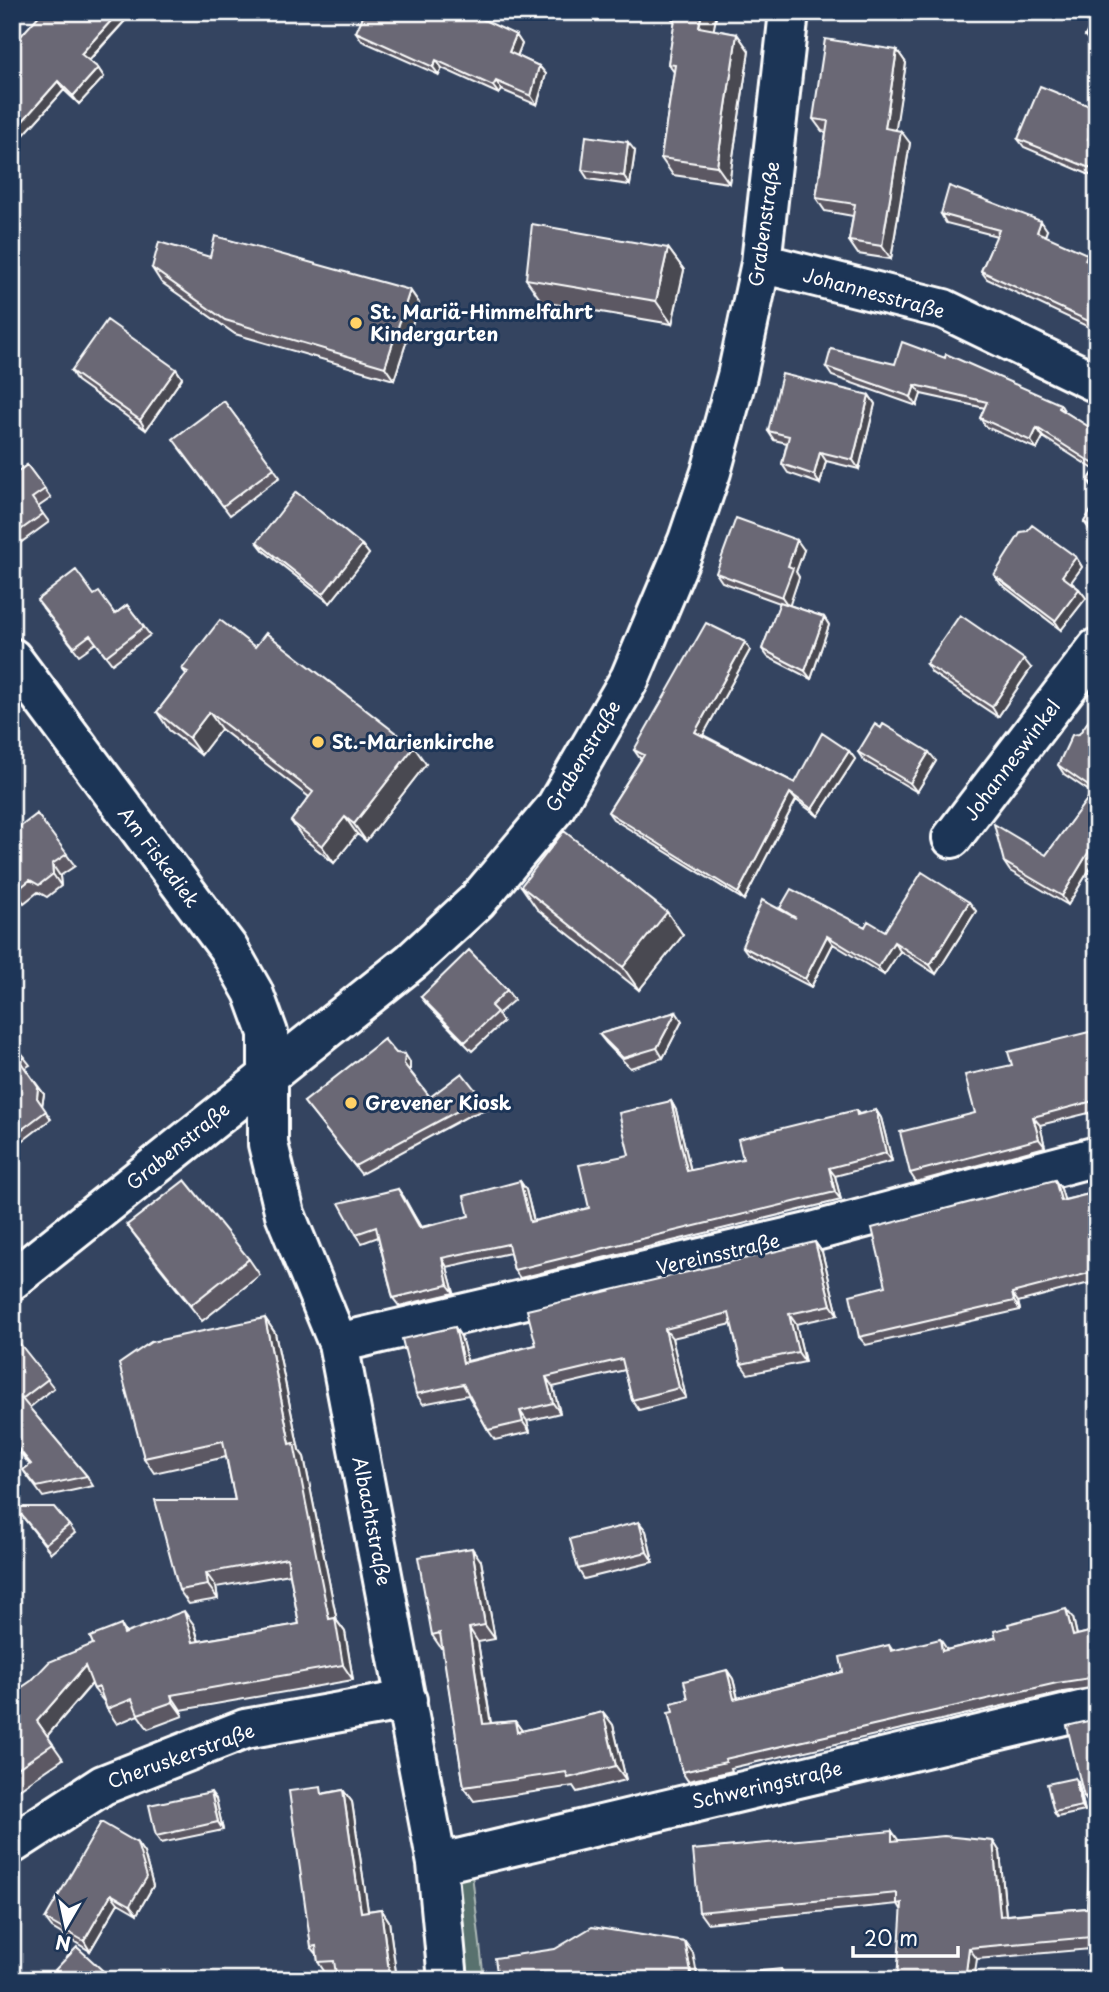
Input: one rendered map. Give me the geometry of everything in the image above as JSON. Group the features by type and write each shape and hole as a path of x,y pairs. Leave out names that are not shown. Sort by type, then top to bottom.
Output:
{"street":[{"name":"Grabenstraße","path":"12,1280 412,961 477,901 555,808 630,678 688,540 737,376 761,263 789,12"},
{"name":"Johannesstraße","path":"761,263 944,309 1097,383"},
{"name":"Johanneswinkel","path":"952,838 1097,648"},
{"name":"Am Fiskediek","path":"12,658 228,948 253,992 268,1033 270,1072"},
{"name":"Albachtstraße","path":"270,1072 268,1144 285,1214 338,1343 437,1864 448,1980"},
{"name":"Vereinsstraße","path":"338,1343 808,1233 1097,1156"},
{"name":"Cheruskerstraße","path":"12,1844 103,1785 245,1729 407,1700"},
{"name":"Schweringstraße","path":"437,1864 1097,1707"}],"green space":[{"path":"472,1874 484,1980 465,1980 453,1876"}],"building":[{"path":"42,12 119,12 81,54 98,68 73,96 58,81 12,133 12,46"},
{"path":"365,12 467,12 516,35 509,52 539,66 531,96 496,81 493,86 436,60 433,67 356,32"},
{"path":"676,12 702,12 699,27 737,34 717,166 661,158 675,65 668,64"},
{"path":"1097,14 1097,42 1085,36"},
{"path":"825,39 897,50 885,128 901,131 882,246 849,241 855,204 816,198 828,121 813,119"},
{"path":"1040,86 1097,109 1097,118 1088,139 1097,143 1097,171 1018,139"},
{"path":"586,136 628,142 624,176 582,170"},
{"path":"949,186 1041,221 1037,232 1087,254 1085,260 1097,266 1097,325 981,271 999,230 941,214"},
{"path":"532,224 668,248 656,301 526,279"},
{"path":"215,236 410,290 385,367 225,320 152,268 159,242 210,257"},
{"path":"107,320 176,369 140,420 71,371"},
{"path":"902,342 945,358 946,354 1060,404 1059,408 1097,432 1097,466 1037,428 1031,441 980,418 987,402 915,385 911,397 826,367 831,349 895,364"},
{"path":"782,374 869,395 853,460 820,452 814,475 782,464 789,436 768,431"},
{"path":"224,401 274,468 223,506 173,439"},
{"path":"27,465 45,489 32,498 43,514 12,536 12,476"},
{"path":"1097,467 1097,486 1088,481"},
{"path":"296,492 362,545 323,594 257,542"},
{"path":"1097,501 1097,530 1084,522"},
{"path":"736,518 797,540 788,566 793,568 782,597 716,573"},
{"path":"1032,525 1076,557 1062,576 1079,589 1055,621 994,575 1021,532 1027,531"},
{"path":"76,570 94,595 99,592 115,614 127,605 144,627 106,656 90,635 74,647 37,600"},
{"path":"780,602 824,617 805,671 762,649"},
{"path":"960,615 1024,659 992,707 926,664"},
{"name":"St.-Marienkirche","path":"220,620 255,647 266,633 414,747 354,824 345,817 322,846 291,821 313,792 209,712 189,738 157,712 188,672 182,669"},
{"path":"706,623 745,642 695,732 795,783 822,733 849,751 812,809 790,793 738,893 608,812 644,755 634,750"},
{"path":"1097,709 1097,838 1062,896 1004,862 994,824 1046,855 1094,790 1058,765 1072,735 1079,734"},
{"path":"875,724 881,728 883,724 929,752 910,783 858,752"},
{"path":"37,814 67,854 52,864 53,874 39,885 30,880 16,891 12,886 12,833"},
{"path":"564,831 667,912 623,967 521,886"},
{"path":"922,872 969,902 930,965 894,942 878,967 827,936 805,979 742,946 762,900 796,918 780,908 791,889 865,927 868,921 885,931"},
{"path":"469,950 507,990 491,1006 497,1012 465,1042 421,997"},
{"path":"676,1012 657,1048 623,1058 599,1034"},
{"path":"1097,1030 1097,1100 1033,1117 1039,1139 910,1173 900,1132 975,1113 965,1075 1012,1065 1008,1052"},
{"path":"384,1039 396,1053 405,1054 404,1064 430,1097 462,1073 484,1101 465,1107 355,1166 304,1102"},
{"path":"12,1042 25,1057 20,1061 38,1087 37,1098 46,1111 12,1137"},
{"path":"671,1101 687,1171 743,1159 738,1139 856,1110 857,1115 876,1110 886,1153 829,1168 835,1192 514,1270 508,1244 442,1258 448,1285 393,1298 376,1227 356,1234 339,1203 398,1189 420,1228 469,1216 464,1196 520,1181 530,1222 589,1208 579,1165 629,1155 619,1113"},
{"path":"185,1180 249,1259 191,1305 127,1225"},
{"path":"1055,1180 1061,1201 1097,1192 1097,1271 1012,1293 1014,1301 859,1337 850,1295 886,1286 872,1228"},
{"path":"815,1242 831,1305 789,1314 798,1352 741,1364 729,1313 665,1329 679,1388 632,1400 622,1359 546,1377 553,1403 520,1411 523,1422 488,1430 463,1384 416,1394 402,1339 455,1327 463,1363 536,1345 527,1310"},
{"path":"265,1318 290,1444 294,1443 329,1619 335,1618 343,1665 171,1695 173,1702 138,1714 132,1699 107,1709 99,1687 94,1689 85,1666 37,1721 53,1744 12,1772 12,1694 31,1681 49,1662 93,1644 90,1637 121,1625 124,1634 184,1611 193,1642 299,1624 287,1558 206,1573 208,1585 179,1590 155,1500 235,1500 223,1441 144,1458 119,1364 151,1342"},
{"path":"12,1334 48,1379 22,1399 87,1476 37,1487 23,1470 31,1464 12,1441"},
{"path":"15,1507 54,1507 69,1525 45,1544"},
{"path":"639,1522 647,1552 578,1569 570,1539"},
{"path":"472,1548 485,1625 469,1628 483,1724 515,1721 517,1732 603,1712 616,1766 568,1778 566,1772 464,1787 440,1633 432,1635 418,1557"},
{"path":"1066,1609 1073,1636 1097,1630 1097,1677 1057,1683 725,1759 726,1762 682,1772 668,1713 673,1712 671,1703 688,1699 684,1681 727,1670 734,1699 843,1672 840,1657 889,1645 891,1651 940,1639 942,1651 996,1638 994,1631 1009,1627 1008,1624"},
{"path":"1096,1719 1097,1794 1084,1797 1067,1726"},
{"path":"1075,1778 1082,1806 1054,1812 1047,1784"},
{"path":"321,1787 322,1794 343,1790 361,1912 381,1909 390,1980 337,1980 334,1961 318,1962 316,1946 311,1947 289,1791"},
{"path":"211,1792 218,1822 156,1836 149,1805"},
{"path":"101,1822 137,1843 147,1877 130,1905 111,1894 84,1941 45,1919"},
{"path":"892,1831 892,1841 944,1836 993,1841 1000,1916 1087,1908 1090,1850 1097,1851 1097,1957 1090,1956 1091,1937 969,1948 965,1980 897,1980 902,1903 897,1904 897,1893 699,1912 693,1850"},
{"path":"592,1927 685,1942 692,1978 781,1969 782,1980 498,1980 495,1958 555,1949"},
{"path":"77,1947 113,1980 66,1980 55,1970"}],"place":[{"name":"St. Mariä-Himmelfahrt Kindergarten","path":"356,323"},
{"name":"St.-Marienkirche","path":"318,742"},
{"name":"Grevener Kiosk","path":"351,1103"}]}
